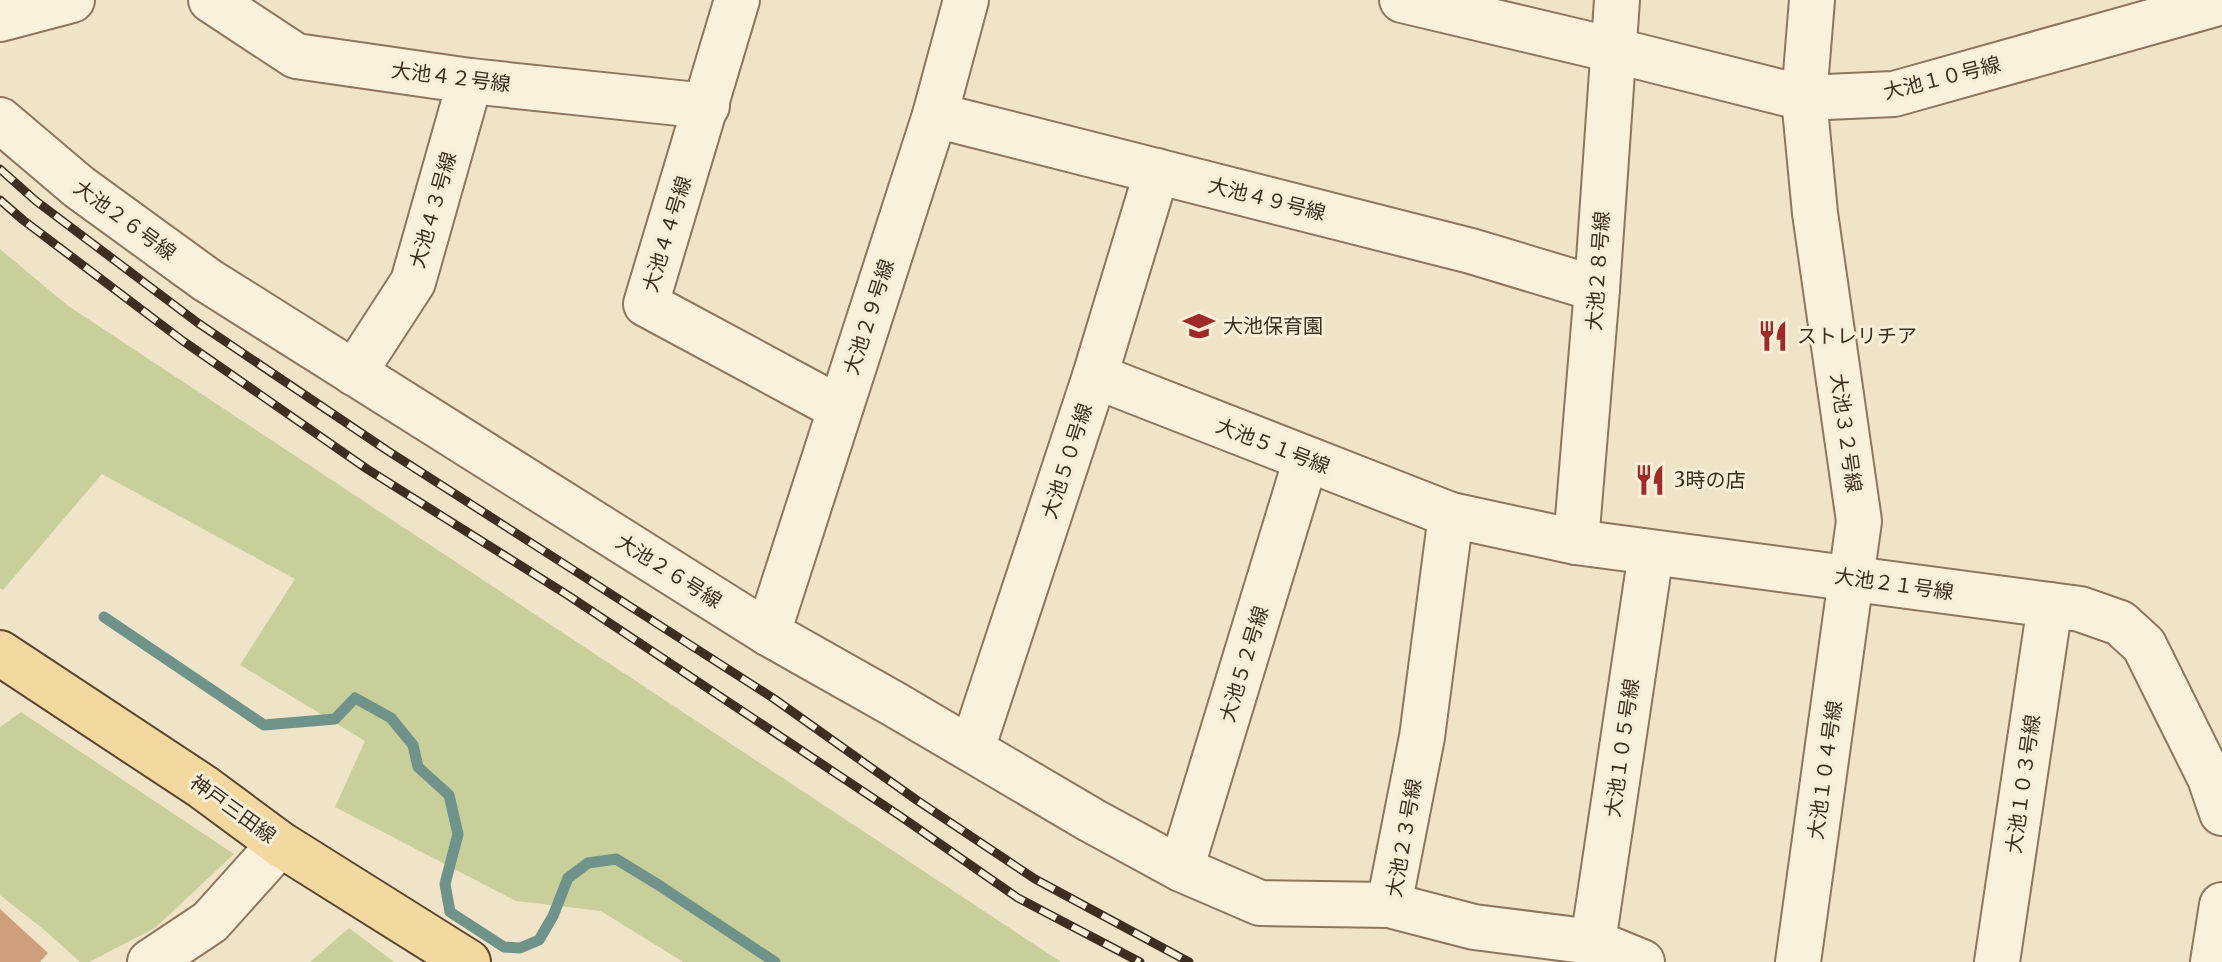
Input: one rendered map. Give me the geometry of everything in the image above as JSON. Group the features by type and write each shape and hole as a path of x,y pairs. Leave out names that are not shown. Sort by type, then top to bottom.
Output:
{"main road":[{"name":"神戸三田線","path":"0,653 203,787 280,844 468,962"}],"street":[{"path":"0,19 72,0"},
{"name":"大池４２号線","path":"211,0 296,56 470,81 707,106"},
{"name":"大池４４号線","path":"737,0 646,304 839,408"},
{"name":"大池２９号線","path":"768,633 935,115 966,0"},
{"name":"大池１０号線","path":"1402,0 1804,98 1894,94 2222,2"},
{"name":"大池２８号線","path":"1576,542 1617,0"},
{"name":"大池３２号線","path":"1812,0 1804,98 1815,213 1859,521 1852,578"},
{"name":"大池４３号線","path":"354,373 413,282 470,81"},
{"name":"大池４９号線","path":"935,115 1471,251 1597,289"},
{"name":"大池２６号線","path":"0,120 79,187 207,280 768,633 1091,820 1181,869 1260,903 1389,905"},
{"name":"大池５０号線","path":"972,749 1095,376 1157,171"},
{"name":"大池５１号線","path":"1095,376 1451,515"},
{"name":"大池５２号線","path":"1181,869 1306,459"},
{"name":"大池２１号線","path":"1451,515 1576,542 2080,609 2120,623 2144,645 2210,778 2222,813"},
{"name":"大池２３号線","path":"1451,515 1422,737 1389,905 1474,927 1593,942 1642,962"},
{"name":"大池１０５号線","path":"1593,942 1651,553"},
{"name":"大池１０４号線","path":"1798,962 1852,578"},
{"name":"大池１０３号線","path":"1997,962 2050,605"},
{"path":"150,962 210,922 280,844"},
{"path":"2213,962 2222,905"}],"green space":[{"path":"0,249 67,305 1061,962 683,962 601,911 516,901 335,807 365,741 240,665 295,579 102,474 3,590 0,588"},
{"path":"21,712 234,854 155,928 89,962 80,962 0,895 0,727"},
{"path":"349,928 394,962 310,962"}],"building":[{"path":"0,909 48,953 40,962 0,962"}],"waterway":[{"path":"104,617 264,725 335,719 355,698 391,718 413,745 418,767 449,795 458,834 445,884 450,912 504,947 520,948 539,940 553,916 568,878 588,863 616,859 775,962"}],"railway":[{"path":"0,169 36,201 198,323 388,451 773,698 1035,879 1189,962"},
{"path":"0,200 183,341 367,469 569,596 1018,898 1140,962"}],"place":[{"name":"大池保育園","path":"1199,326"},
{"name":"ストレリチア","path":"1773,336"},
{"name":"3時の店","path":"1650,480"}]}
